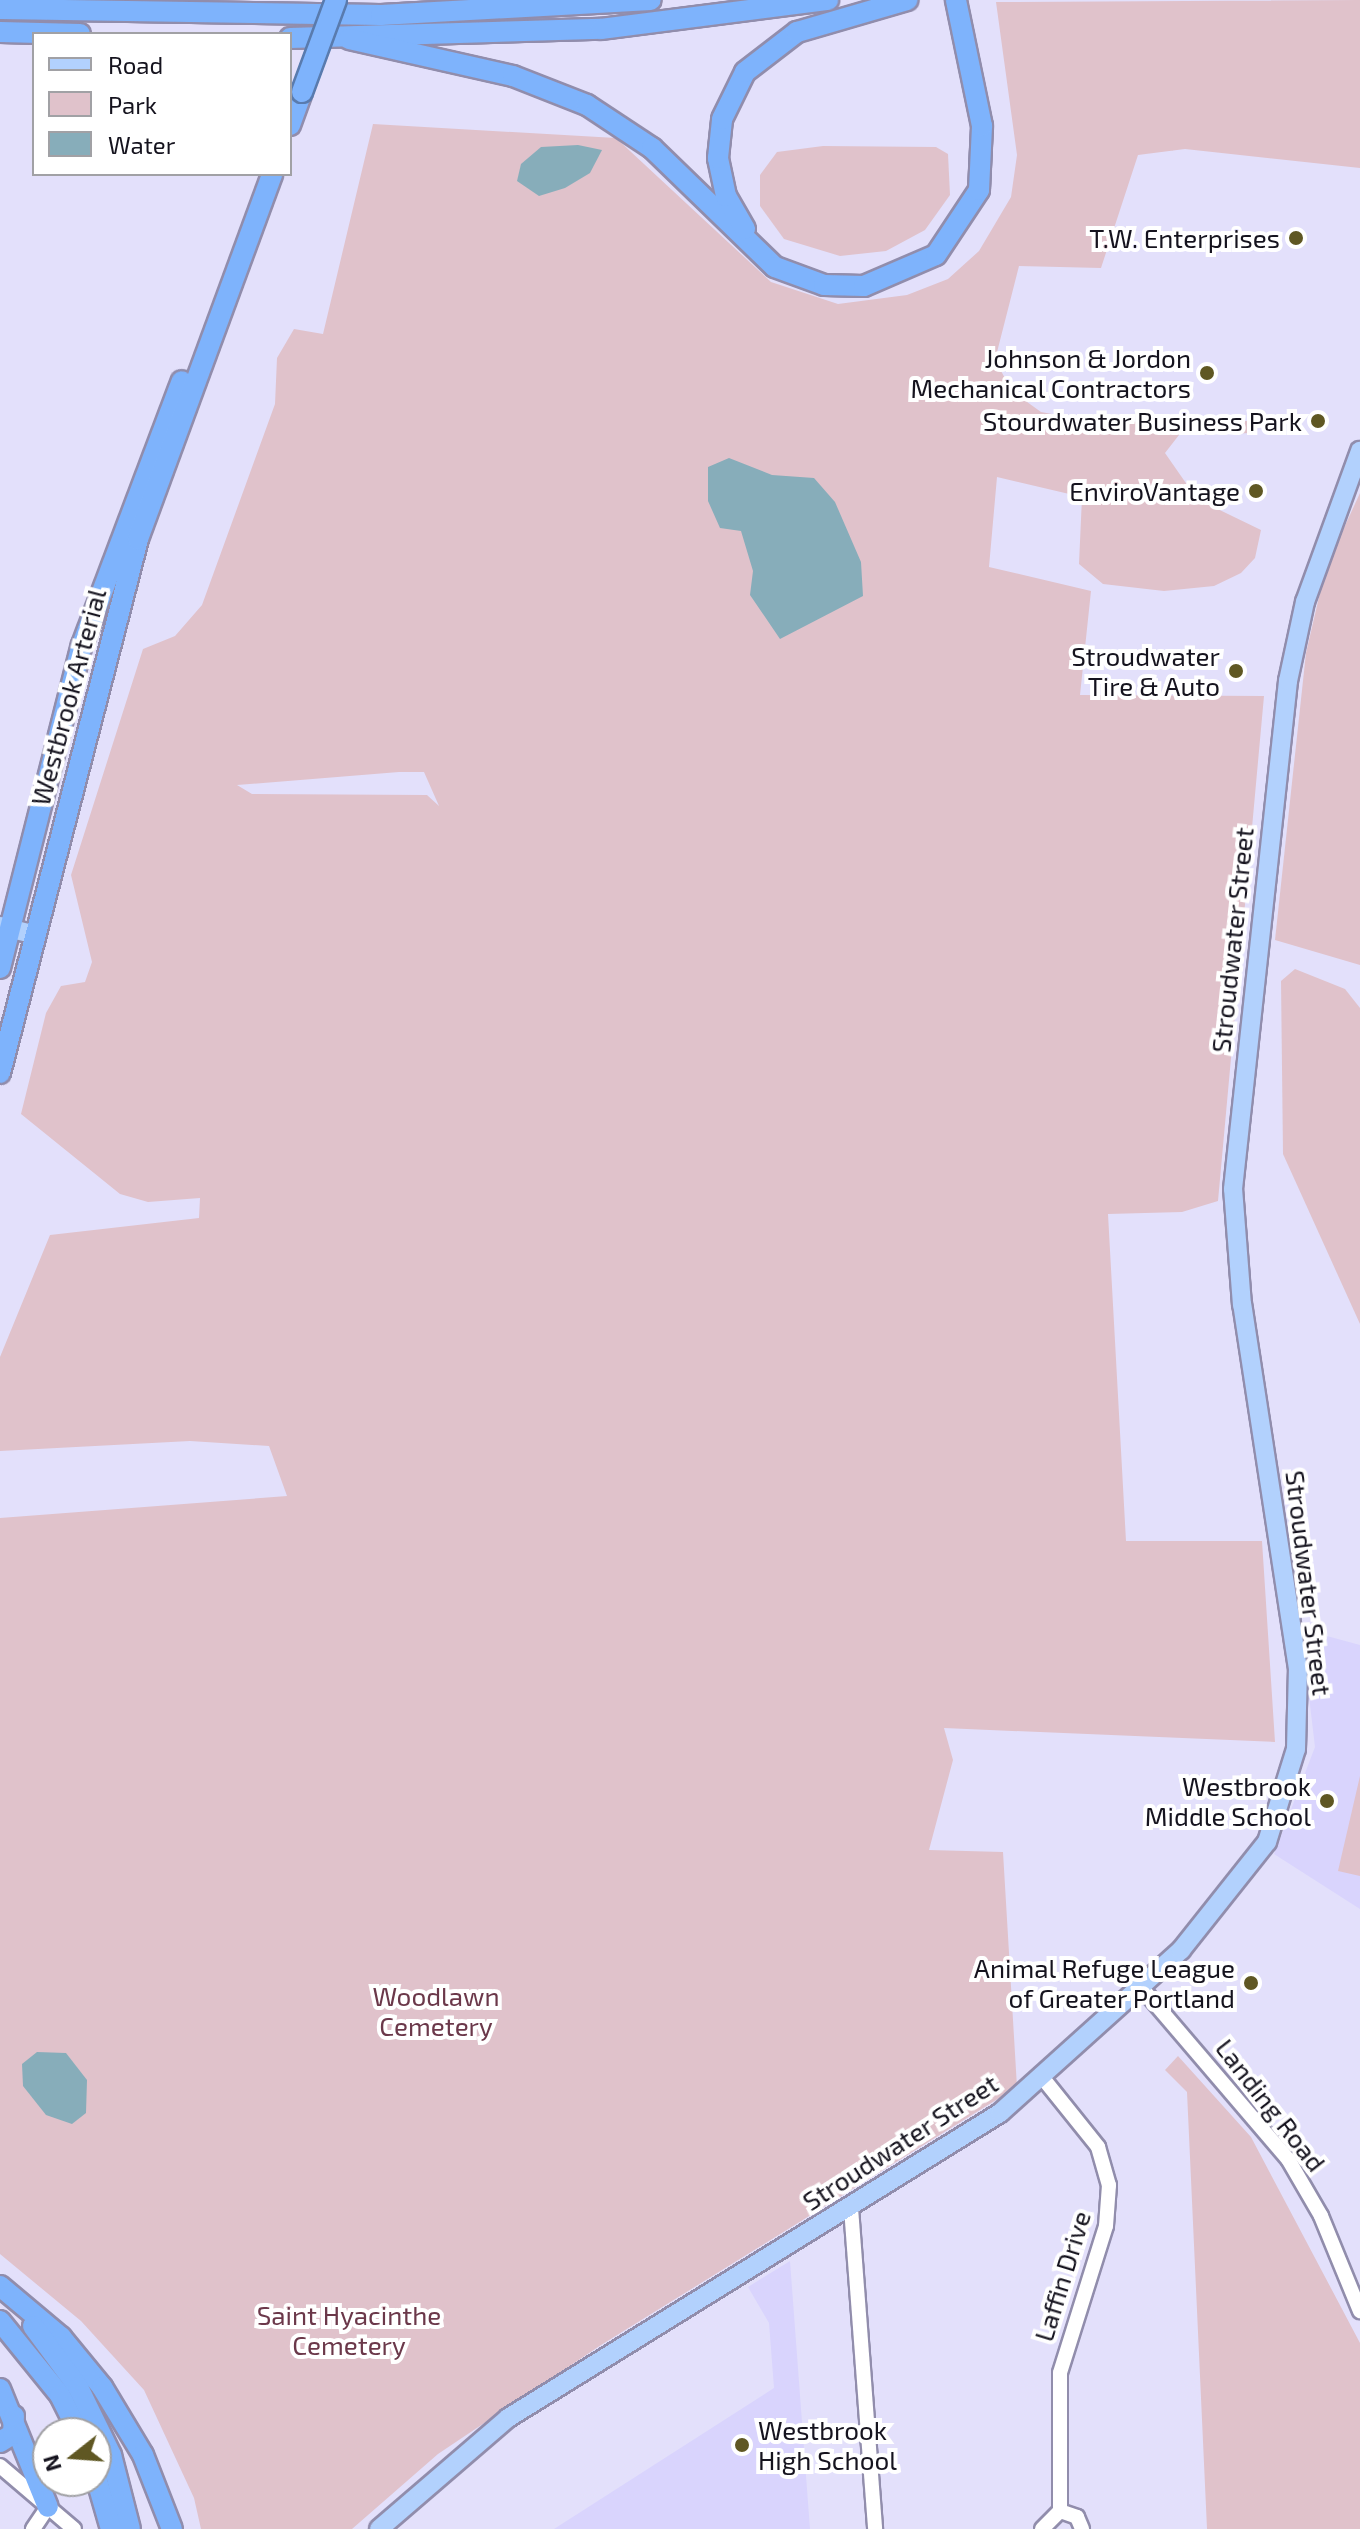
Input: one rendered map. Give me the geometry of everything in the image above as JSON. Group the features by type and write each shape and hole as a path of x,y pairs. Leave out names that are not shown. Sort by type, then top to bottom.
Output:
{"highway":[{"path":"292,120 336,0"},
{"path":"489,11 565,0"},
{"path":"0,9 489,11 651,0"},
{"path":"292,38 349,39 601,29 828,0"},
{"path":"907,0 797,32 745,72 722,119 718,158 726,196 746,230 775,257 824,277 876,276 923,253 958,215 973,178 975,139 956,0"},
{"path":"349,39 513,76 587,105 652,148 764,259 837,287 914,270 962,226 979,190 985,152 947,0"},
{"path":"0,32 32,33"},
{"name":"Westbrook Arterial","path":"0,1073 33,934 138,539 271,176"},
{"name":"Westbrook Arterial","path":"0,968 6,927 105,573 177,392 209,341"},
{"path":"0,2289 78,2387 111,2455 130,2529"},
{"path":"0,2289 61,2337 102,2387 143,2455 172,2529"},
{"path":"0,2321 60,2395 71,2417"},
{"path":"0,2389 14,2416 48,2507"},
{"path":"0,2442 13,2434 14,2416"},
{"path":"102,2497 111,2529"}],"main road":[{"name":"Stroudwater Street","path":"379,2529 508,2418 979,2128 1042,2077 1141,1987 1258,1858 1280,1816 1296,1749 1298,1669 1242,1305 1233,1189 1288,681 1305,602 1360,451"},
{"path":"6,927 33,934"}],"street":[{"name":"Landing Road","path":"1141,1987 1294,2168 1360,2311"},
{"name":"Laffin Drive","path":"1042,2077 1098,2147 1109,2185 1106,2226 1061,2363 1060,2511"},
{"path":"851,2208 875,2529"},
{"path":"0,2466 74,2529"},
{"path":"33,2529 48,2507"},
{"path":"1042,2529 1060,2511 1077,2517 1082,2529"}],"shaded area":[{"name":"Westbrook Middle School","path":"1301,1629 1360,1645 1360,1909 1274,1854 1315,1747"},
{"name":"Westbrook High School","path":"790,2261 810,2529 554,2529 774,2388 769,2323 748,2287"}],"green space":[{"path":"1360,0 1360,168 1185,149 1138,155 1101,268 1019,266 995,360 1012,391 1041,412 1096,422 1255,421 1254,433 1179,435 1165,453 1197,499 1261,530 1255,558 1241,573 1214,586 1164,591 1103,584 1079,564 1082,497 997,477 989,567 1091,591 1080,695 1264,696 1218,1201 1182,1212 1108,1214 1126,1541 1262,1541 1275,1742 944,1728 953,1760 929,1850 1003,1852 1017,2087 601,2345 438,2454 352,2529 201,2529 194,2498 144,2390 81,2321 0,2254 0,1518 287,1496 269,1446 190,1441 0,1451 0,1357 50,1235 199,1218 200,1198 148,1202 120,1194 21,1114 46,1013 61,986 85,982 92,962 71,875 143,649 175,636 202,605 275,404 277,358 294,329 323,334 373,124 616,138 771,282 838,304 907,295 948,279 979,251 1011,197 1017,155 996,2","holes":["424,772 439,806 427,795 252,794 237,785"]},
{"path":"823,146 936,147 948,154 950,195 925,230 886,251 840,256 784,239 760,206 760,175 777,152"},
{"path":"1360,493 1360,965 1275,940 1306,653 1326,567"},
{"path":"1295,969 1345,989 1360,1008 1360,1324 1283,1154 1281,981"},
{"path":"1360,1776 1360,1876 1338,1871"},
{"path":"1178,2056 1251,2137 1360,2343 1360,2529 1207,2529 1187,2092 1165,2070"}],"water":[{"path":"578,145 602,150 590,173 565,188 539,196 517,181 521,164 541,147"},
{"path":"729,458 772,475 814,478 835,502 861,562 863,596 780,639 750,595 753,571 741,531 720,528 708,501 708,467"},
{"path":"37,2052 66,2053 87,2080 86,2113 72,2124 46,2115 23,2086 22,2064"}],"place":[{"name":"T.W. Enterprises","path":"1296,238"},
{"name":"Johnson & Jordon Mechanical Contractors","path":"1207,373"},
{"name":"Stourdwater Business Park","path":"1318,421"},
{"name":"EnviroVantage","path":"1256,491"},
{"name":"Stroudwater Tire & Auto","path":"1236,671"},
{"name":"Westbrook Middle School","path":"1327,1801"},
{"name":"Animal Refuge League of Greater Portland","path":"1251,1983"},
{"name":"Westbrook High School","path":"742,2445"}],"park label":[{"name":"Woodlawn Cemetery","path":"436,2011"},
{"name":"Saint Hyacinthe Cemetery","path":"349,2330"}]}
